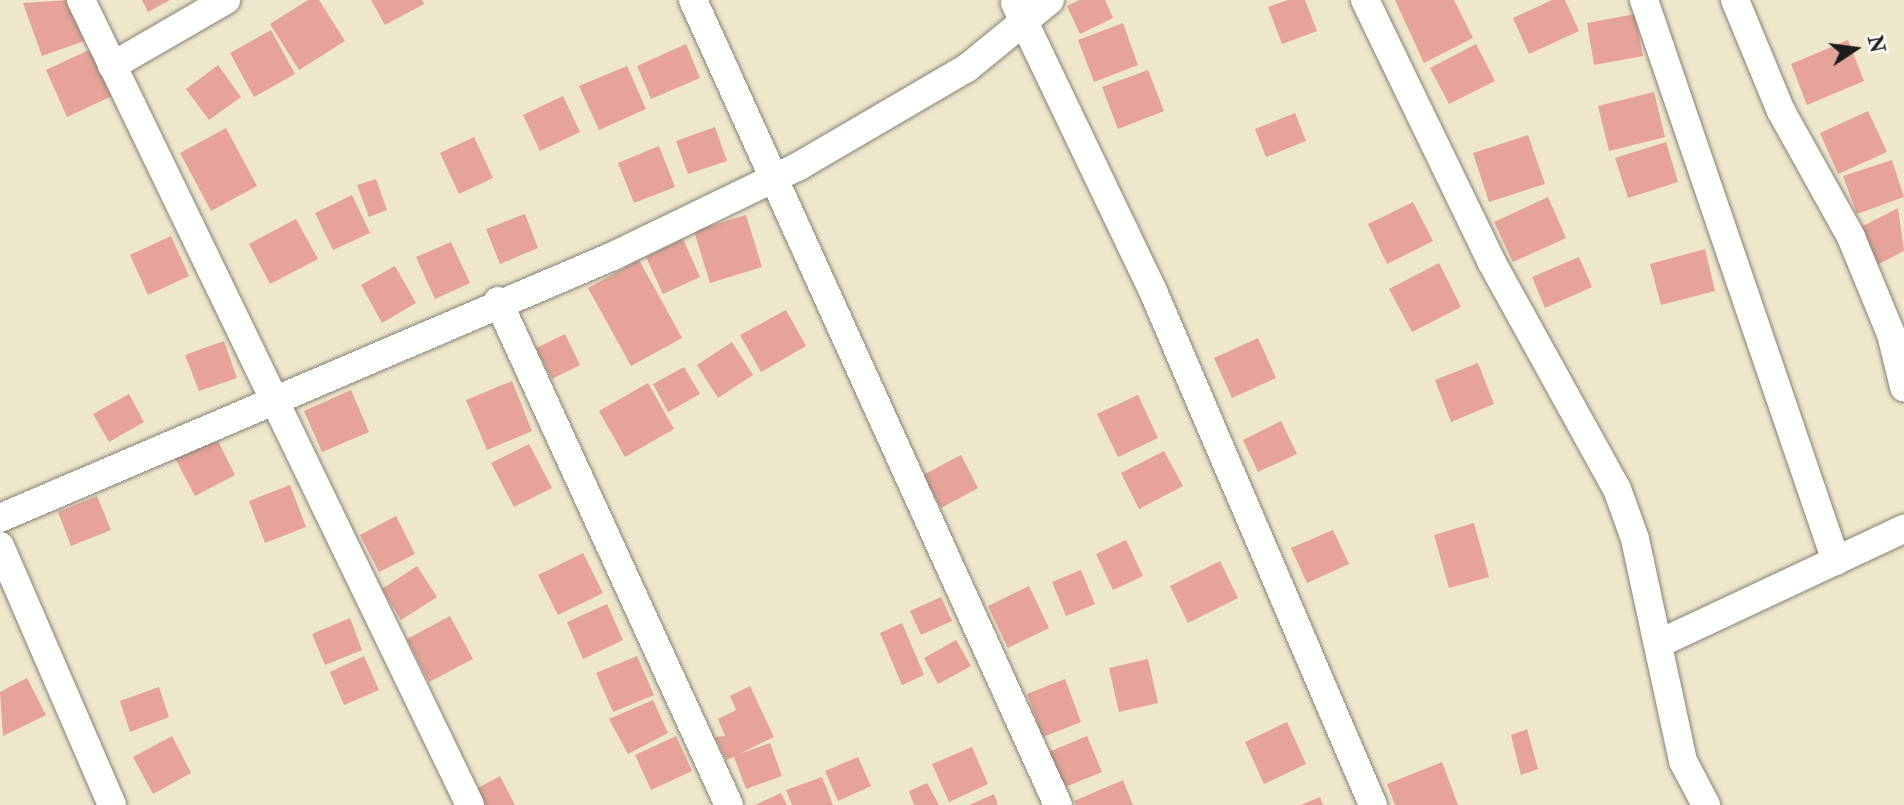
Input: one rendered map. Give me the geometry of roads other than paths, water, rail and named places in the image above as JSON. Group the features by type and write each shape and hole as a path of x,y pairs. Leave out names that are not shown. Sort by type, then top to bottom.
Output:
{"street":[{"path":"81,0 272,402 470,805"},
{"path":"112,66 226,0"},
{"path":"694,0 772,179 1058,805"},
{"path":"0,518 272,402 498,301 612,256 772,179 967,68 1018,9 1050,0"},
{"path":"1365,0 1491,261 1616,489 1635,539 1682,761 1706,805"},
{"path":"1644,0 1836,561"},
{"path":"1735,0 1781,111 1851,237 1903,375"},
{"path":"1018,9 1153,291 1373,805"},
{"path":"498,301 729,805"},
{"path":"1658,644 1904,529"},
{"path":"0,546 112,805"}]}
